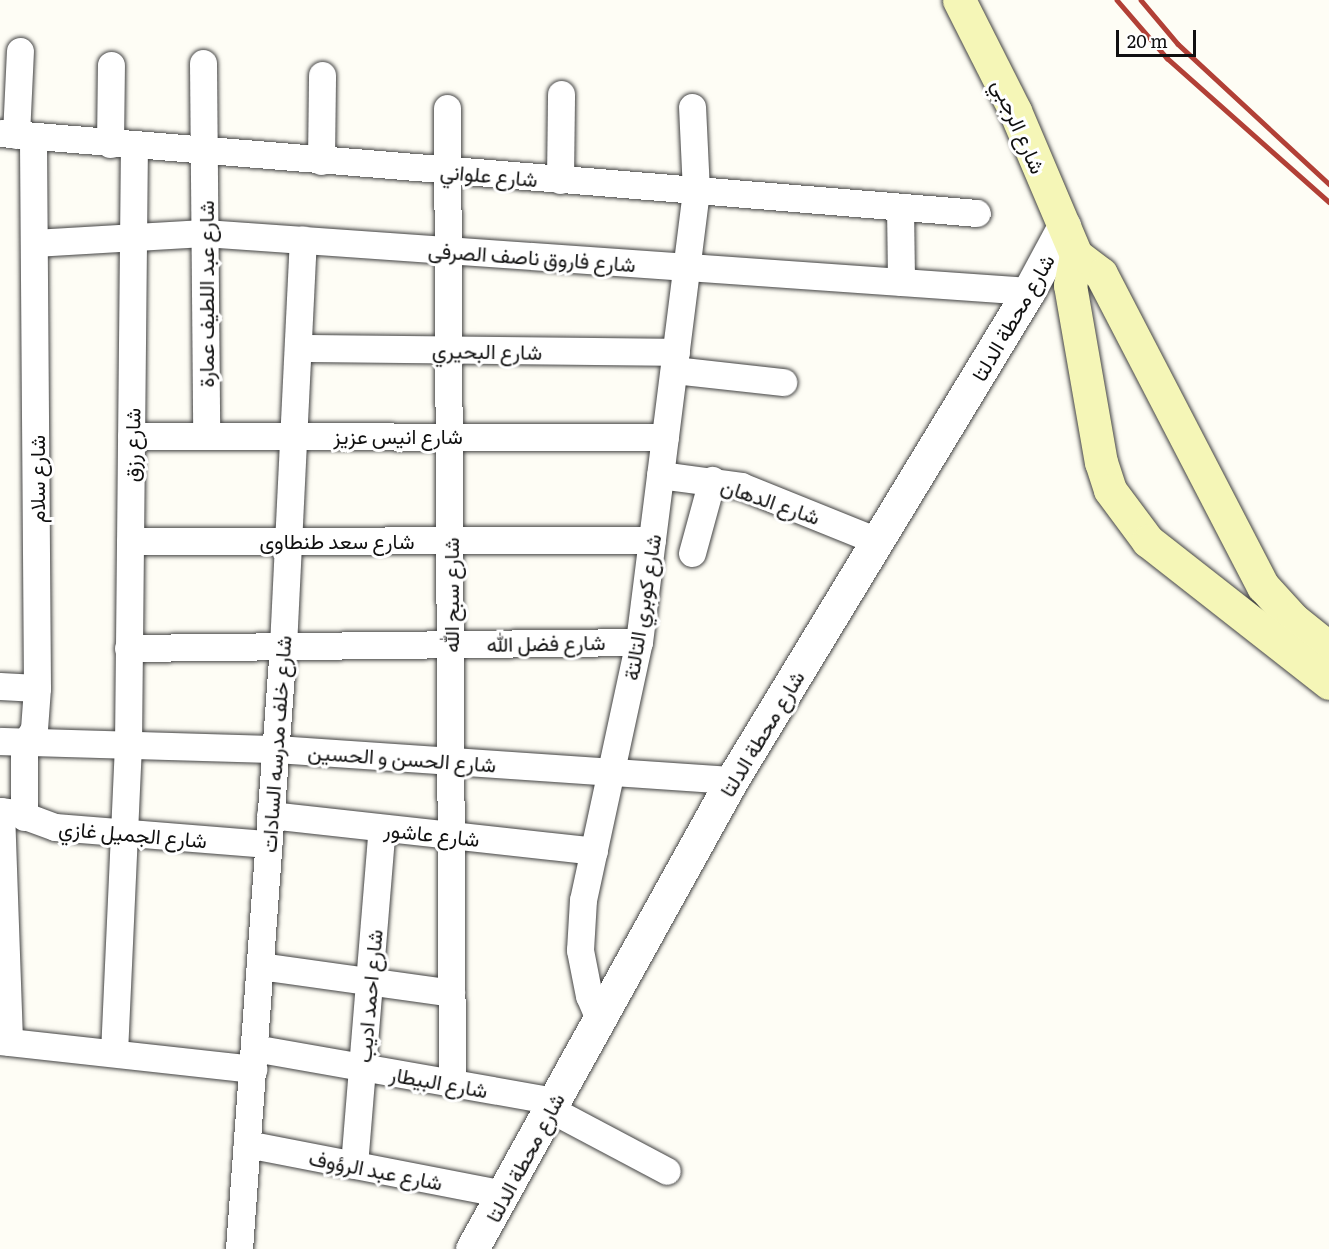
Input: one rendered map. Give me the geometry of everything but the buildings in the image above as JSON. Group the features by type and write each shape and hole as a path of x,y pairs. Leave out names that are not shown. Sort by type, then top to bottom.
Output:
{"main road":[{"name":"شارع الرجبي","path":"959,0 1015,111 1070,240"},
{"path":"1070,240 1101,274 1263,586 1293,619 1329,648"},
{"path":"1070,240 1070,285 1101,462 1110,490 1148,541 1329,683"},
{"path":"1226,603 1263,586"}],"street":[{"name":"شارع سلام","path":"5,1041 8,813 12,742 34,729 37,688 34,243 17,135 20,51"},
{"name":"شارع عبد اللطيف عمارة","path":"203,63 206,436"},
{"name":"شارع رزق","path":"111,65 133,237 128,745 114,1053"},
{"path":"321,161 322,75"},
{"path":"560,180 561,94"},
{"name":"شارع كوبري التالتة","path":"599,1018 589,996 580,950 583,900 639,642 696,191 692,107"},
{"name":"شارع سبح الله","path":"447,108 452,1083"},
{"name":"شارع علواني","path":"17,135 204,152 977,213"},
{"path":"900,207 901,282"},
{"name":"شارع فاروق ناصف الصرفى","path":"34,243 204,233 1029,291"},
{"name":"شارع خلف مدرسه السادات","path":"239,1249 283,646 303,239"},
{"name":"شارع محطة الدلتا","path":"472,1249 506,1194 599,1018 732,780 1029,291 1070,240"},
{"name":"شارع البحيري","path":"298,348 448,349 675,361 783,382"},
{"name":"شارع انيس عزيز","path":"131,436 449,434 665,437"},
{"name":"شارع الدهان","path":"660,475 712,480 769,495 877,541"},
{"path":"692,553 712,480"},
{"name":"شارع سعد طنطاوى","path":"130,541 652,540"},
{"name":"شارع فضل الله","path":"128,648 639,642"},
{"path":"0,686 37,688"},
{"name":"شارع الحسن و الحسين","path":"12,742 275,749 732,780"},
{"name":"شارع الجميل غازي","path":"8,813 55,827 268,844"},
{"name":"شارع عاشور","path":"270,815 594,851"},
{"name":"شارع احمد اديب","path":"354,1165 382,828"},
{"path":"260,966 451,993"},
{"name":"شارع البيطار","path":"5,1041 114,1053 253,1058 362,1067 452,1083 552,1105 667,1171"},
{"name":"شارع عبد الرؤوف","path":"247,1143 506,1194"}],"railway":[{"path":"1117,0 1167,58 1329,202"},
{"path":"1141,0 1178,44 1329,184"}]}
